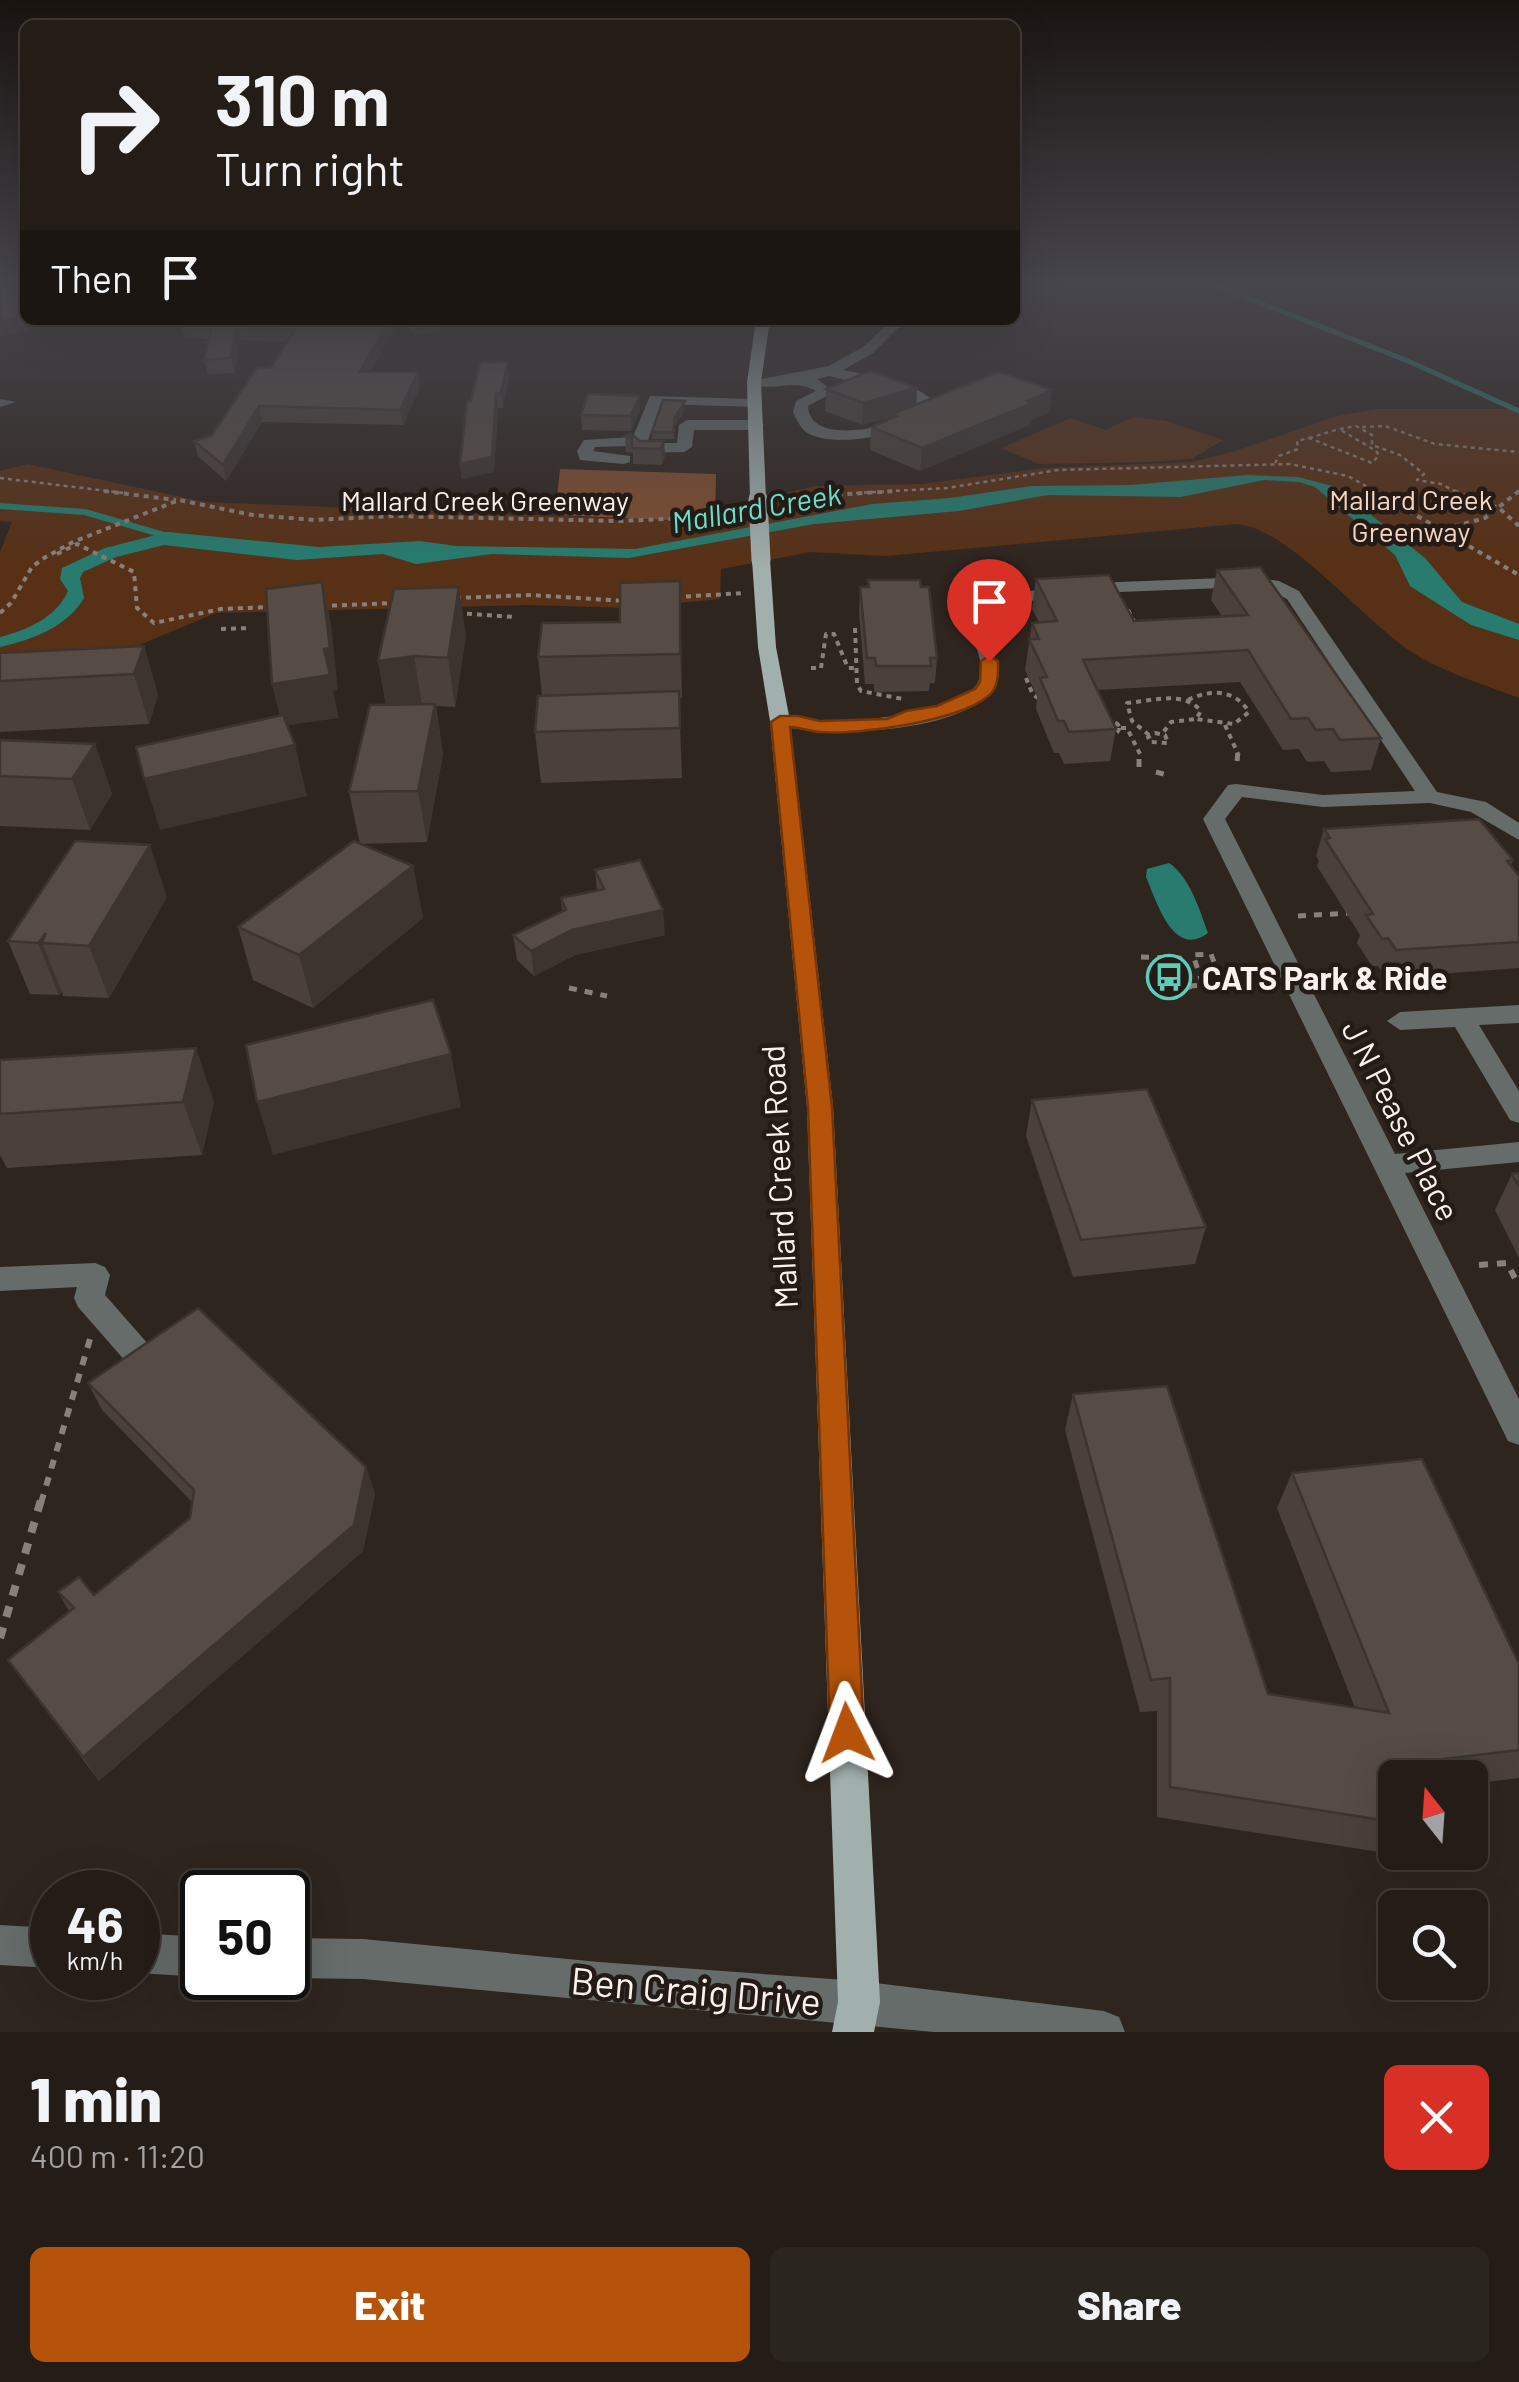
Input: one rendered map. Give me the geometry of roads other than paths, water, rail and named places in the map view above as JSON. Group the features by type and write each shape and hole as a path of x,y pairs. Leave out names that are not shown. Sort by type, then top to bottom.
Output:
{"main road":[{"name":"Mallard Creek Road","path":"754,382 767,647 789,721 820,1107 856,2017"}],"street":[{"path":"754,382 759,382"},
{"path":"811,382 827,392 802,404 800,412 812,429 826,434 868,432 926,418 935,410 929,401 873,382"},
{"path":"754,403 655,399 639,441 641,448 684,447 687,426 756,425"},
{"path":"624,459 586,456 585,451 589,442 639,441"},
{"path":"789,721 819,727 890,725 908,707 953,706 981,693 989,683 989,661 972,612 973,603 1093,588 1249,582 1272,585 1293,595 1430,797 1478,808 1519,832"},
{"name":"J N Pease Place","path":"1430,797 1324,802 1236,790 1214,819 1519,1431"},
{"path":"1400,1020 1519,1014"},
{"path":"1462,1018 1519,1113"},
{"path":"1386,1165 1519,1152"},
{"path":"0,1279 96,1275 88,1298 145,1362"},
{"path":"0,1945 30,1947"},
{"name":"Ben Craig Drive","path":"310,1958 363,1959 856,2017 1104,2032"}],"water":[{"path":"1247,475 1298,477 1336,487 1425,558 1462,602 1519,624 1519,640 1471,625 1410,586 1395,555 1315,487 1264,480 1181,497 1048,495 959,511 814,524 629,558 492,554 416,564 383,554 297,560 164,545 116,557 83,572 80,578 84,598 68,617 36,636 0,647 0,637 40,622 56,609 68,591 60,579 62,568 105,548 168,532 319,547 420,541 456,546 635,549 872,504 1032,486 1130,485"},
{"path":"1169,863 1188,886 1208,933 1196,939 1185,939 1168,924 1146,877 1147,869"}],"waterway":[{"path":"1454,382 1519,411"},
{"path":"0,506 85,512 167,536"}],"place":[{"name":"CATS Park & Ride","path":"1169,977"}],"park label":[{"name":"Mallard Creek Greenway","path":"1411,515"}],"water label":[{"name":"Mallard Creek","path":"756,507"}]}
